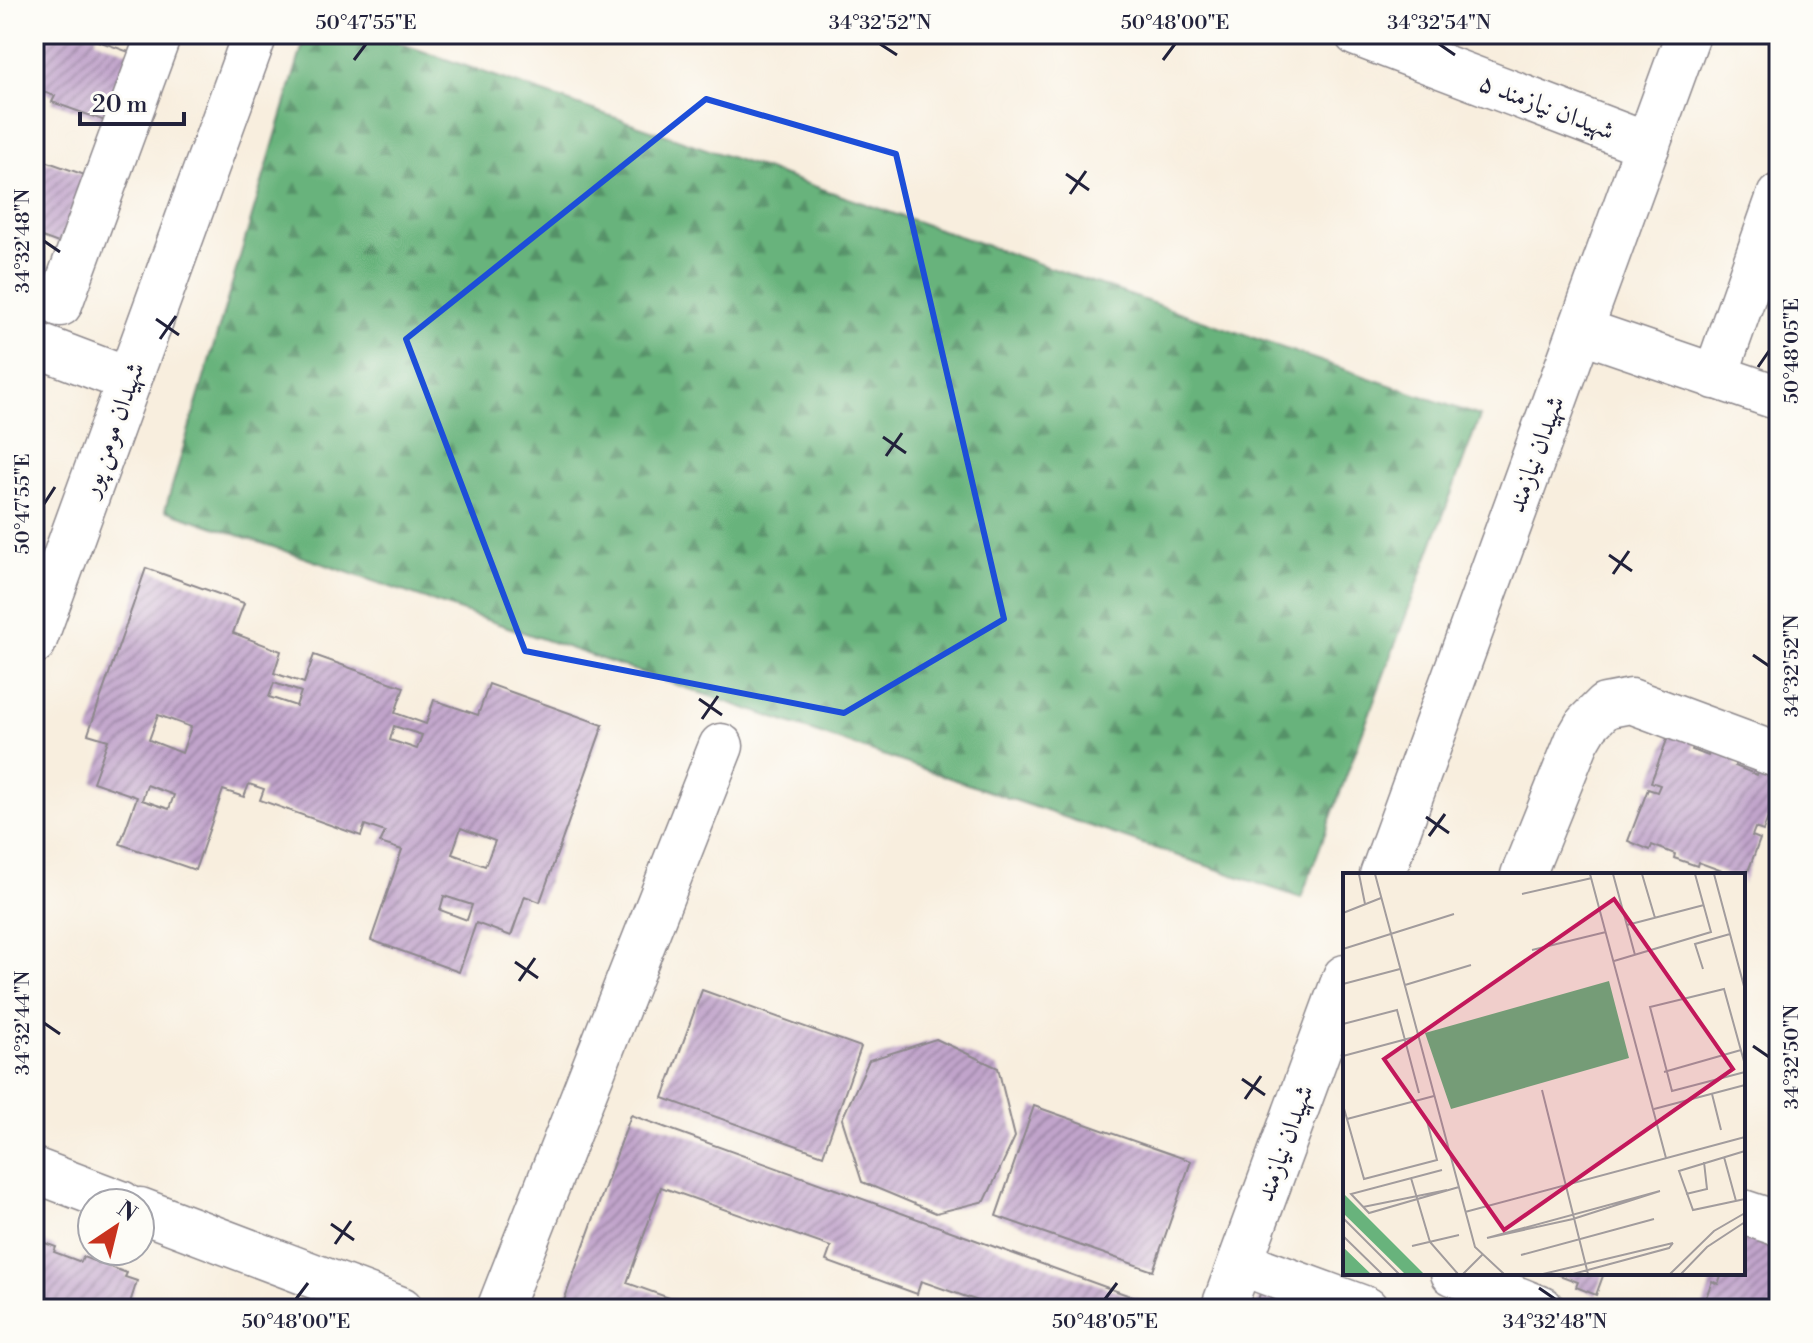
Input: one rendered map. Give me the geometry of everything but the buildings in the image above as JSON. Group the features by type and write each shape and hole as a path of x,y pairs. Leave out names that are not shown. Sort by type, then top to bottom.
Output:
{"street":[{"path":"60,304 159,34"},
{"name":"شهیدان مومن پور","path":"34,642 255,34"},
{"name":"شهیدان نیازمند ۵","path":"1357,34 1648,145"},
{"name":"شهیدان نیازمند","path":"1383,873 1688,34"},
{"path":"1715,377 1779,196"},
{"path":"1580,330 1779,398"},
{"path":"34,344 129,380"},
{"path":"1524,873 1577,741 1587,724 1605,706 1631,701 1779,756"},
{"path":"499,1309 721,746"},
{"name":"شهیدان نیازمند","path":"1223,1309 1343,982"},
{"path":"34,1170 79,1187"},
{"path":"1745,1213 1779,1224"},
{"path":"156,1216 401,1309"},
{"path":"1241,1263 1366,1309"},
{"path":"1458,1275 1542,1309"}],"highlighted area":[{"path":"706,99 896,154 1004,619 844,713 525,651 406,339"}],"green space":[{"path":"306,34 373,34 1480,416 1301,898 165,510"}]}
